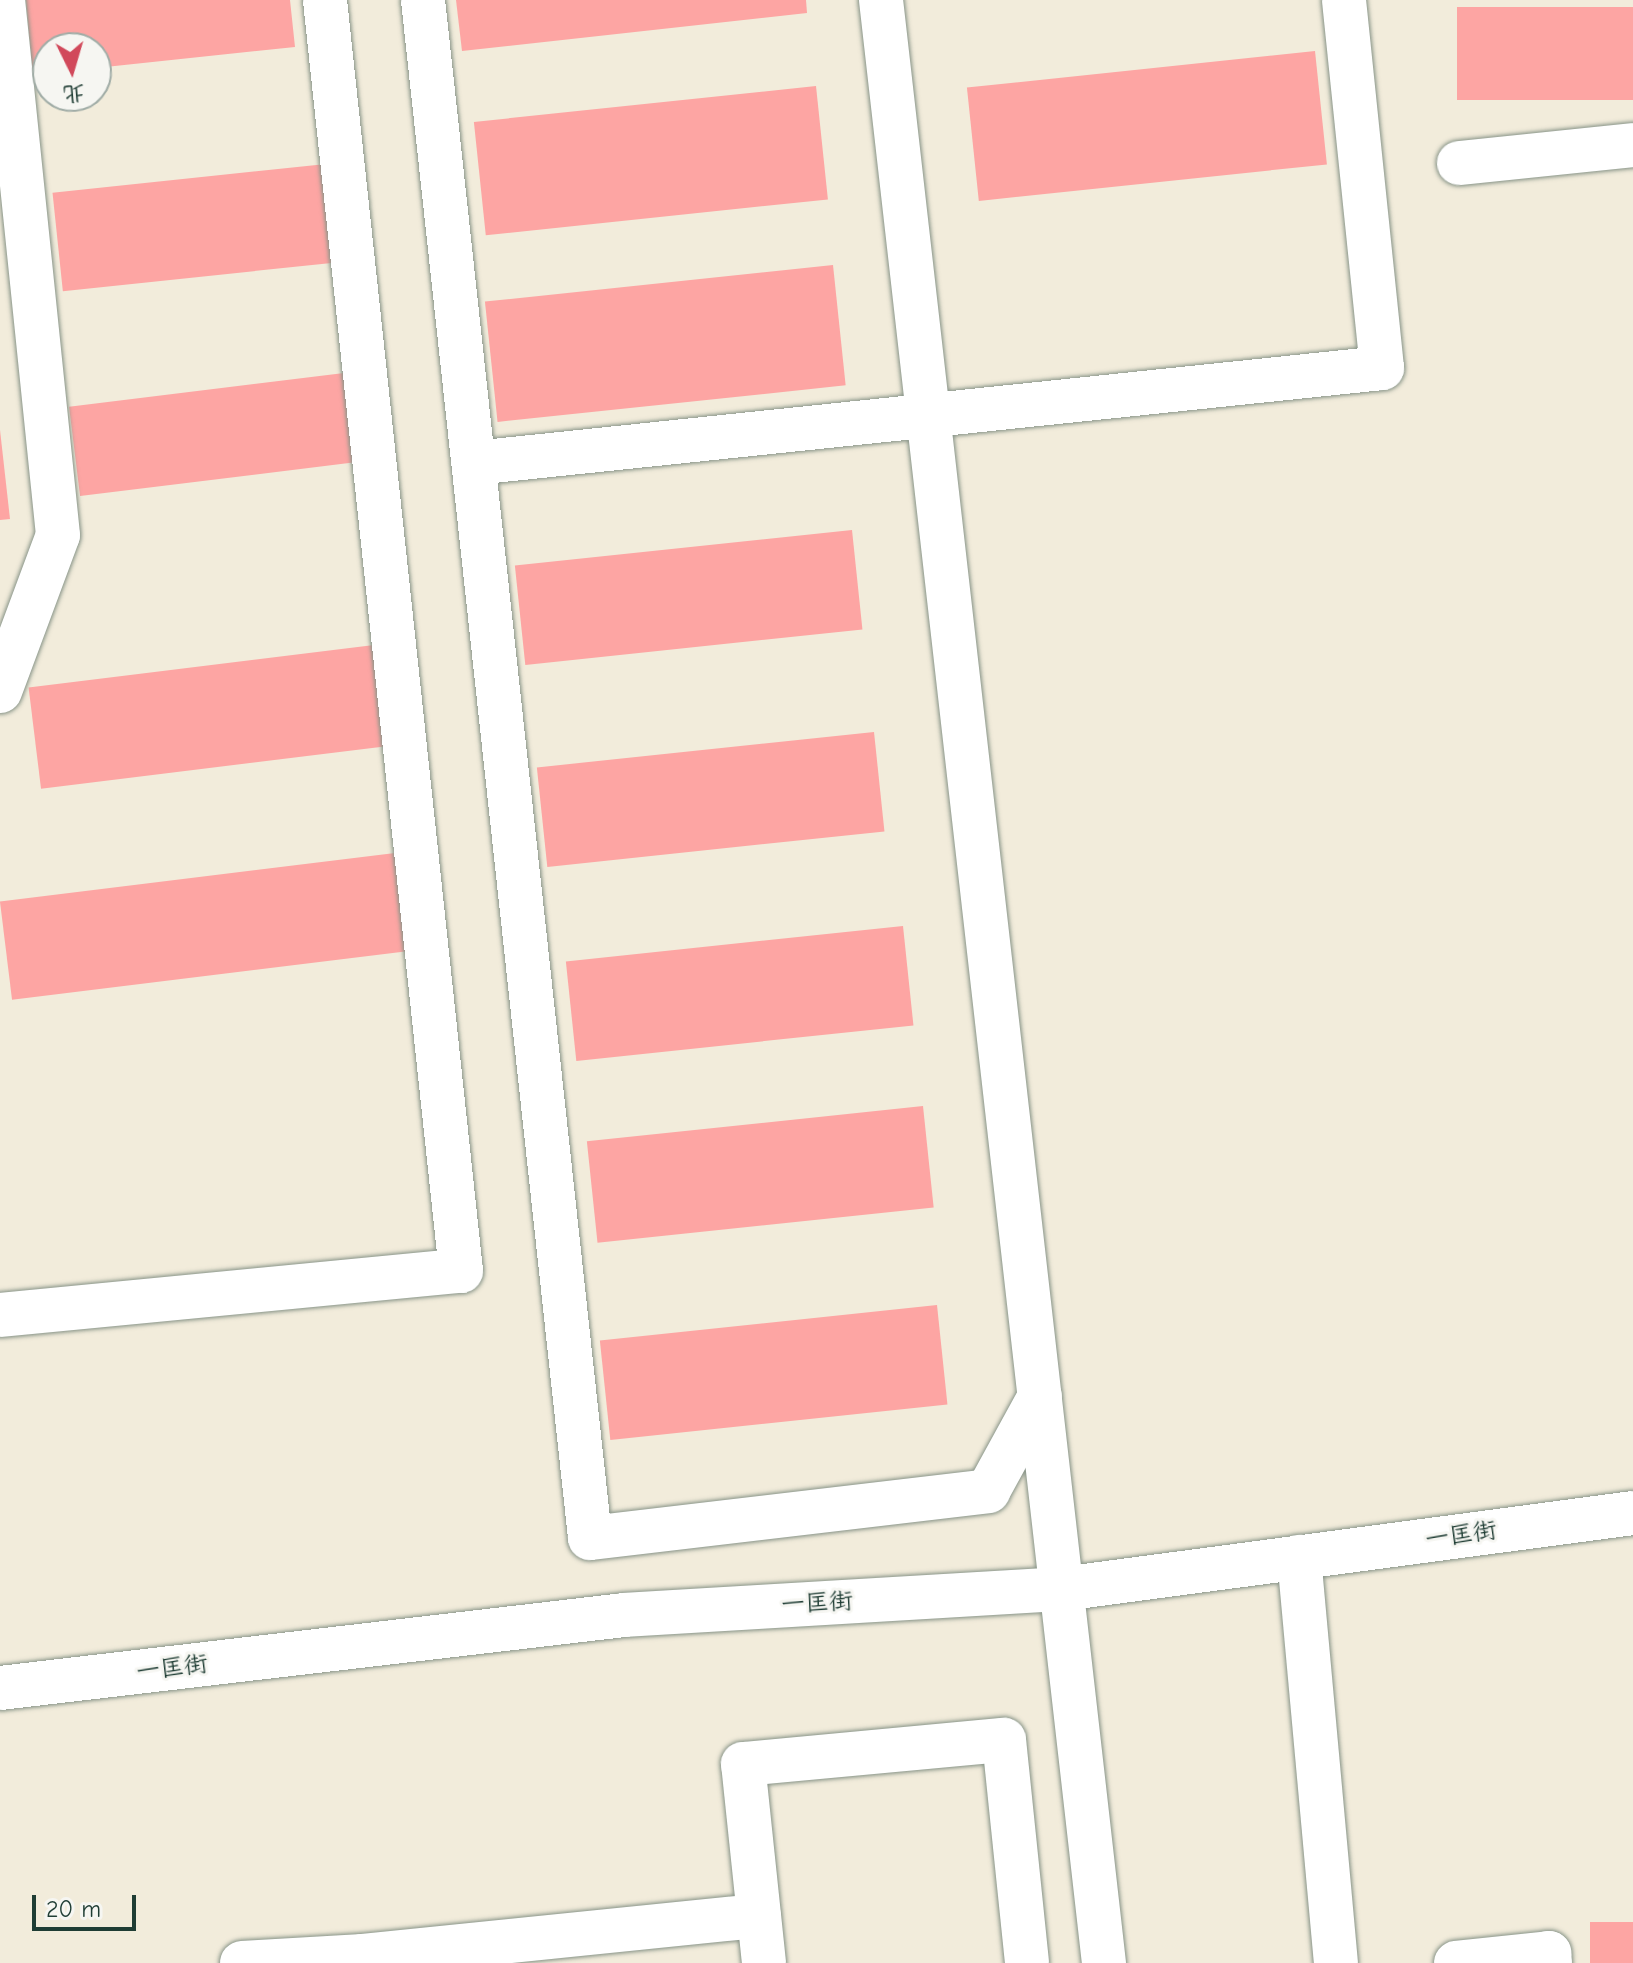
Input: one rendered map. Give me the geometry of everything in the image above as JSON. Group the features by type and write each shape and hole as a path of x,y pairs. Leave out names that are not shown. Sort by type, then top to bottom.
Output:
{"street":[{"path":"0,691 58,535 3,0"},
{"path":"0,1315 461,1271 325,0"},
{"path":"423,0 590,1538 988,1491 1040,1396"},
{"path":"881,0 1104,1963"},
{"path":"474,463 1382,368 1344,0"},
{"path":"1459,163 1633,145"},
{"name":"一匡街","path":"0,1688 624,1615 1062,1589 1633,1513"},
{"path":"1299,1557 1336,1963"},
{"path":"764,1963 743,1764 1004,1740 1027,1963"},
{"path":"242,1963 364,1959 759,1916"},
{"path":"1456,1963 1549,1953 1550,1963"}],"building":[{"path":"26,0 290,0 295,47 112,66 112,32 32,32 32,64"},
{"path":"456,0 806,0 807,13 462,51"},
{"path":"1457,7 1633,7 1633,100 1457,100"},
{"path":"1315,51 1327,164 979,201 967,88"},
{"path":"816,86 828,199 486,235 474,122"},
{"path":"326,164 336,262 63,291 53,193"},
{"path":"833,265 846,385 498,422 485,302"},
{"path":"344,373 355,462 80,496 69,407"},
{"path":"0,430 10,519 0,520"},
{"path":"852,530 862,629 525,665 515,565"},
{"path":"374,645 386,746 41,789 29,687"},
{"path":"874,732 884,831 547,867 537,767"},
{"path":"395,853 407,951 12,1000 0,901"},
{"path":"903,926 913,1025 576,1061 566,961"},
{"path":"923,1106 934,1207 598,1243 587,1141"},
{"path":"937,1305 947,1404 610,1440 600,1340"},
{"path":"1590,1922 1633,1922 1633,1963 1590,1963"}]}
